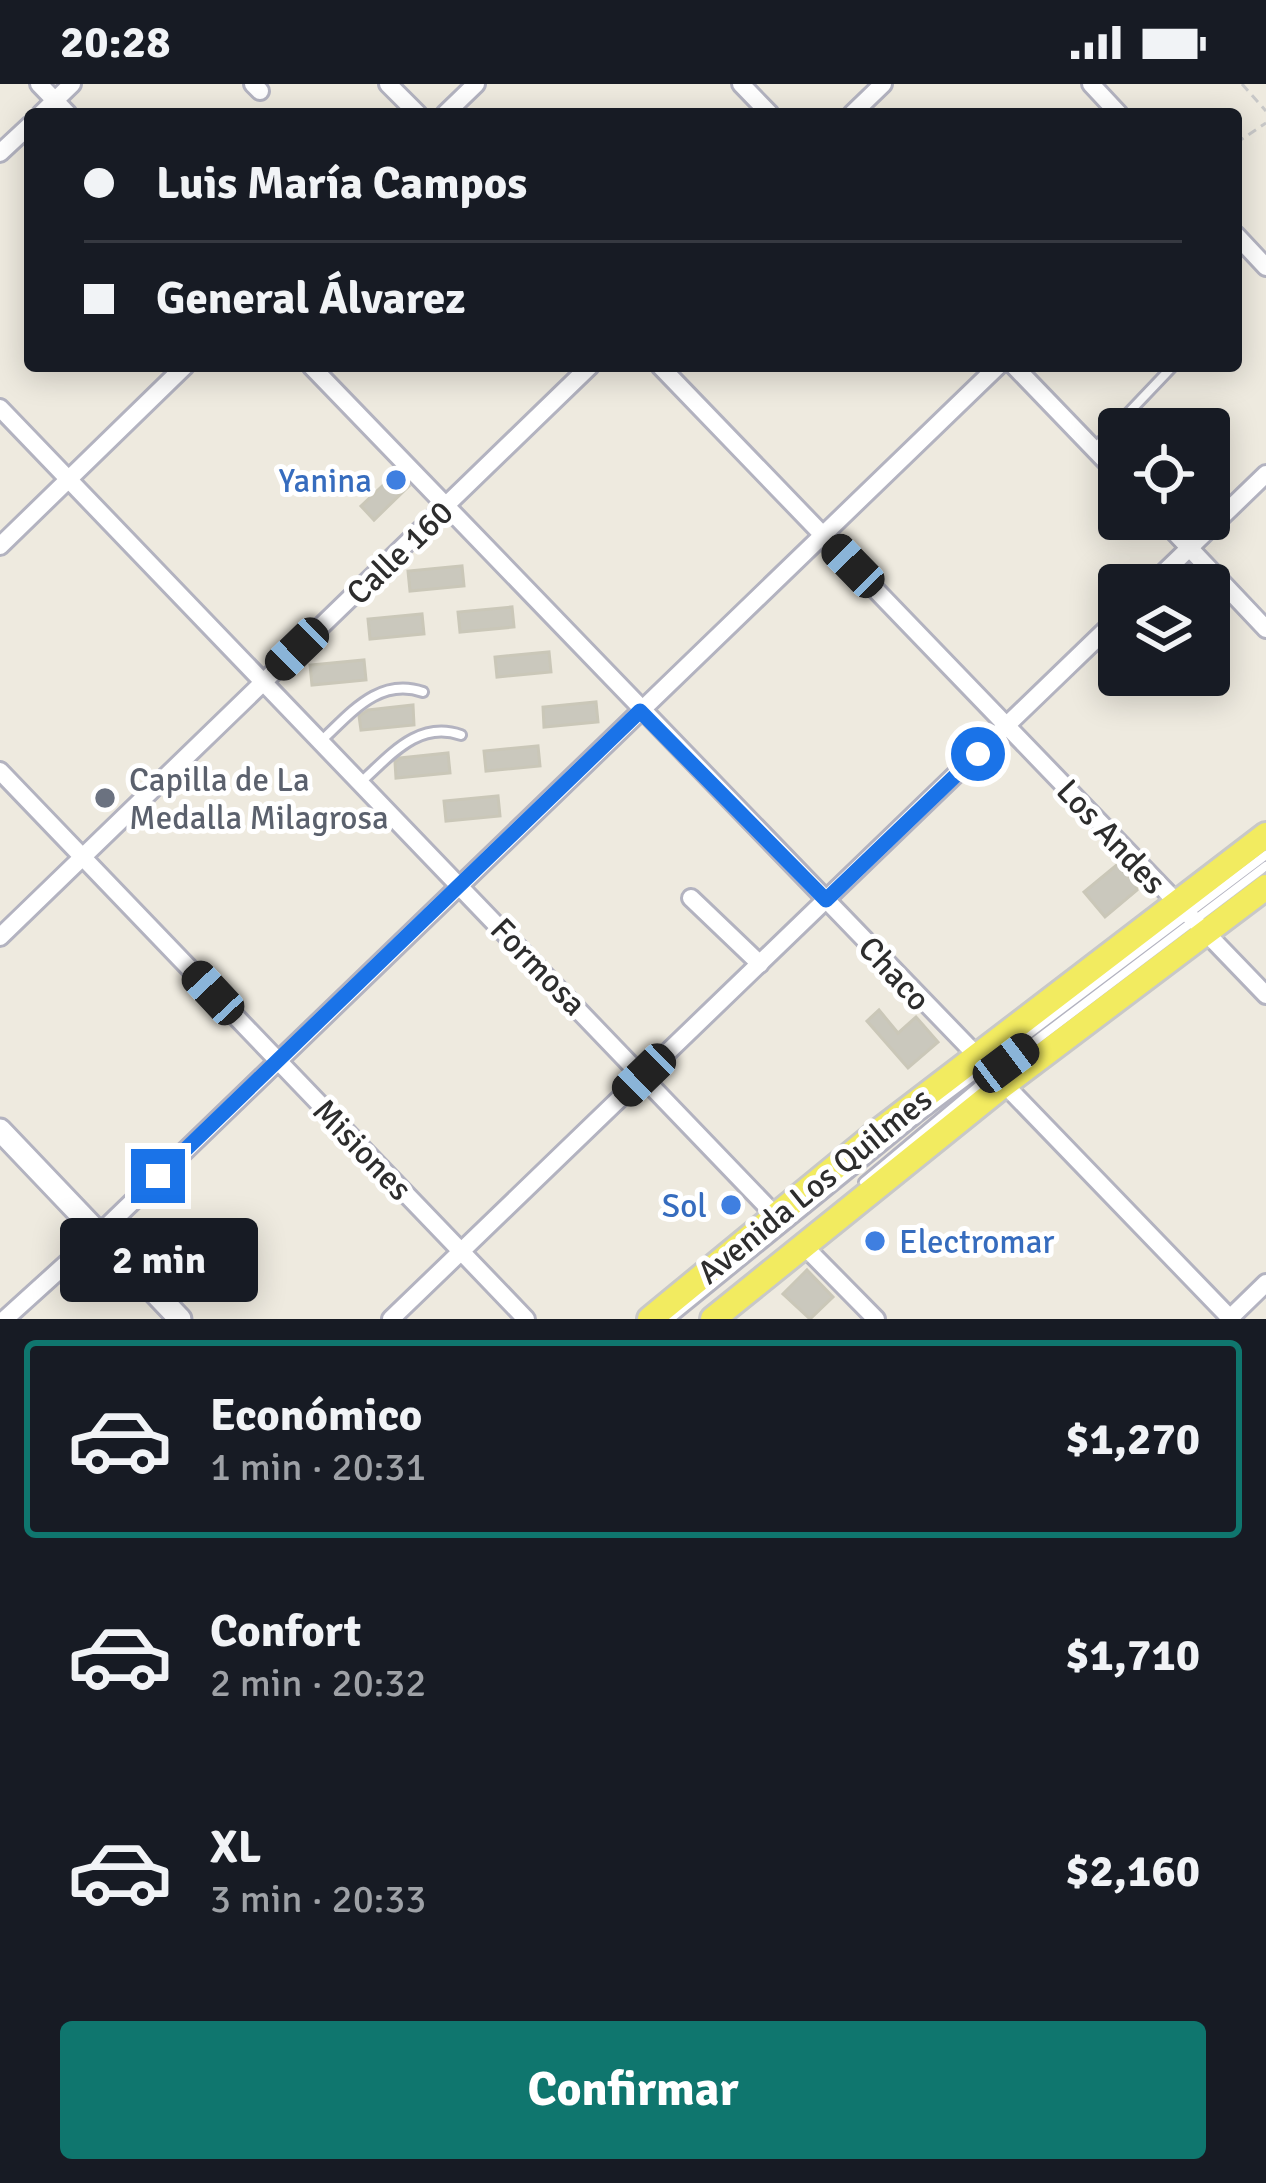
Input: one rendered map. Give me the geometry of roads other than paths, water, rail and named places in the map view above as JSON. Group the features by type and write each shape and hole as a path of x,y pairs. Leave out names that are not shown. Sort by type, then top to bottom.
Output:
{"main road":[{"name":"Avenida Los Quilmes","path":"713,1319 803,1245 989,1071 1191,919 1266,835"},
{"name":"Avenida Los Quilmes","path":"650,1319 775,1215 989,1071 1191,919 1266,887"}],"street":[{"path":"388,84 412,108"},
{"path":"451,108 476,84"},
{"path":"741,84 764,108"},
{"path":"858,108 883,84"},
{"path":"1091,84 1113,108"},
{"path":"0,153 24,130"},
{"path":"1242,242 1266,267"},
{"path":"0,546 179,372"},
{"name":"Chaco","path":"317,372 1230,1319"},
{"name":"Calle 160","path":"0,937 584,372"},
{"name":"Los Andes","path":"666,372 1266,995"},
{"path":"5,1319 99,1234 992,372"},
{"path":"1020,372 1098,453"},
{"name":"Formosa","path":"0,408 775,1215"},
{"path":"1173,564 1266,473"},
{"path":"1182,540 1266,629"},
{"path":"391,1319 1098,637"},
{"name":"Misiones","path":"0,771 526,1319"},
{"path":"691,898 760,964"},
{"path":"0,1130 180,1319"},
{"path":"803,1245 876,1319"},
{"path":"1230,1319 1266,1283"}],"lane":[{"path":"1094,449 1167,372"},
{"path":"321,741 377,692 423,692"},
{"path":"360,783 416,736 461,735"},
{"path":"1191,919 1266,855"},
{"path":"1191,919 1266,866"},
{"path":"775,1215 989,1071"},
{"path":"695,1319 989,1071"},
{"path":"670,1319 879,1149"}],"place":[{"name":"Yanina","path":"396,480"},
{"name":"Capilla de La Medalla Milagrosa","path":"105,798"},
{"name":"Sol","path":"731,1205"},
{"name":"Electromar","path":"875,1241"}]}
